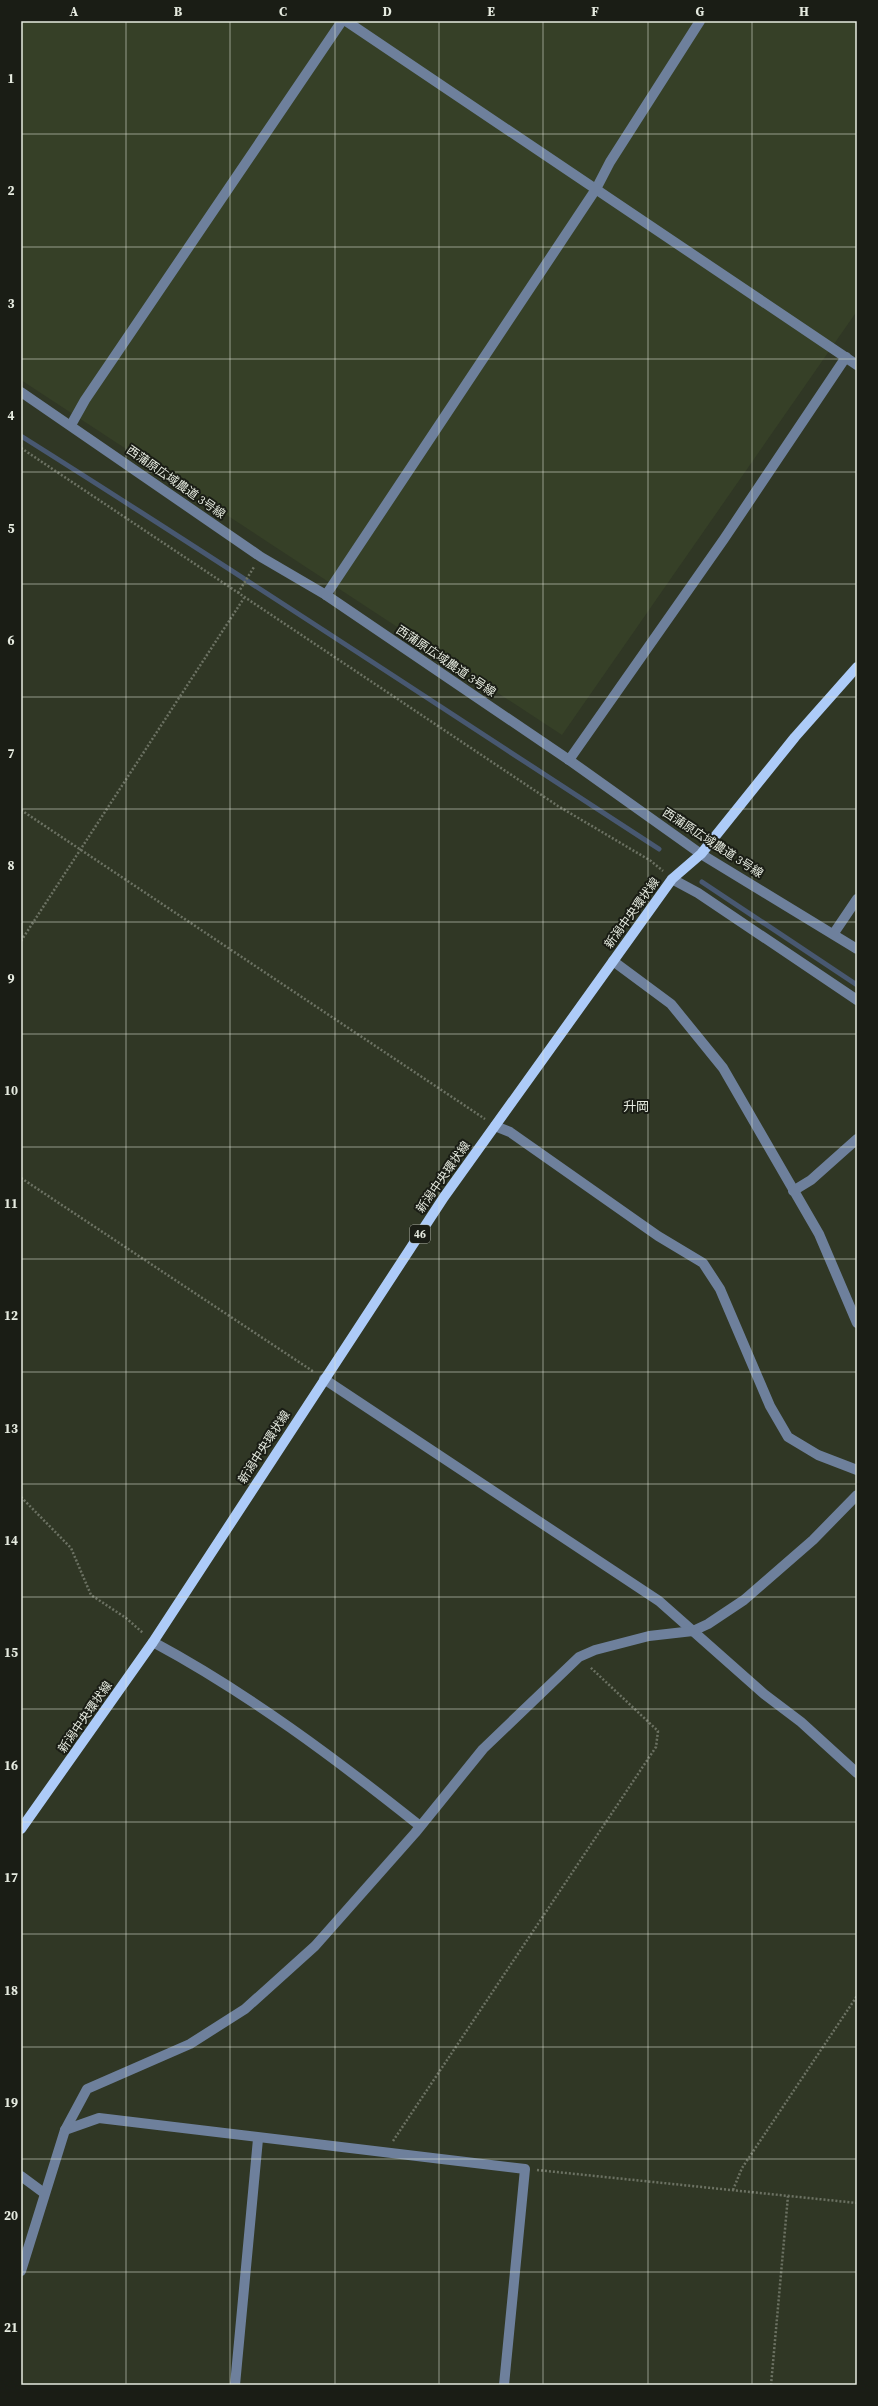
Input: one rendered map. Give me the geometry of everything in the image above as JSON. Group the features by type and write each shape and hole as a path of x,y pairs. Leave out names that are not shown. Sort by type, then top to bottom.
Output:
{"main road":[{"name":"新潟中央環状線","path":"21,1829 153,1642 444,1197 613,961 672,879 701,854 795,737 857,667"}],"street":[{"path":"71,425 89,393 342,21"},
{"path":"346,21 857,365"},
{"path":"326,595 596,189 610,162 700,21"},
{"path":"570,760 724,539 846,357"},
{"name":"西蒲原広域農道 3号線","path":"21,392 261,557 326,595 570,760 701,854 857,948"},
{"path":"672,879 698,893 857,1000"},
{"path":"834,933 857,899"},
{"path":"613,961 671,1004 723,1068 818,1234 857,1323"},
{"path":"496,1126 510,1132 658,1236 703,1263 720,1289 770,1406 788,1438 818,1455 857,1470"},
{"path":"793,1191 811,1180 857,1139"},
{"path":"324,1379 659,1601 764,1694 801,1722 857,1773"},
{"path":"21,2271 44,2193 65,2130 87,2089 190,2044 245,2009 315,1946 420,1826 483,1749 579,1657 595,1650 650,1636 693,1631 708,1624 744,1600 813,1540 857,1496"},
{"path":"153,1642 198,1666 284,1724 420,1826"},
{"path":"65,2130 99,2118 258,2139 386,2151 525,2169 504,2385"},
{"path":"235,2385 258,2139"},
{"path":"21,2176 44,2193"}],"path":[{"path":"21,448 558,806 651,861 672,879"},
{"path":"238,593 254,568"},
{"path":"21,941 244,598"},
{"path":"21,810 496,1126"},
{"path":"21,1178 324,1379"},
{"path":"21,1497 71,1548 91,1595 126,1618 153,1642"},
{"path":"386,2151 656,1747 658,1731 579,1657"},
{"path":"733,2190 742,2168 857,1996"},
{"path":"525,2169 857,2203"},
{"path":"772,2385 788,2196"}],"shaded area":[{"path":"21,21 857,21 857,311 562,735 21,380"}],"waterway":[{"path":"21,436 659,849"},
{"path":"702,882 857,985"}],"district":[{"name":"升岡","path":"636,1106"}]}
